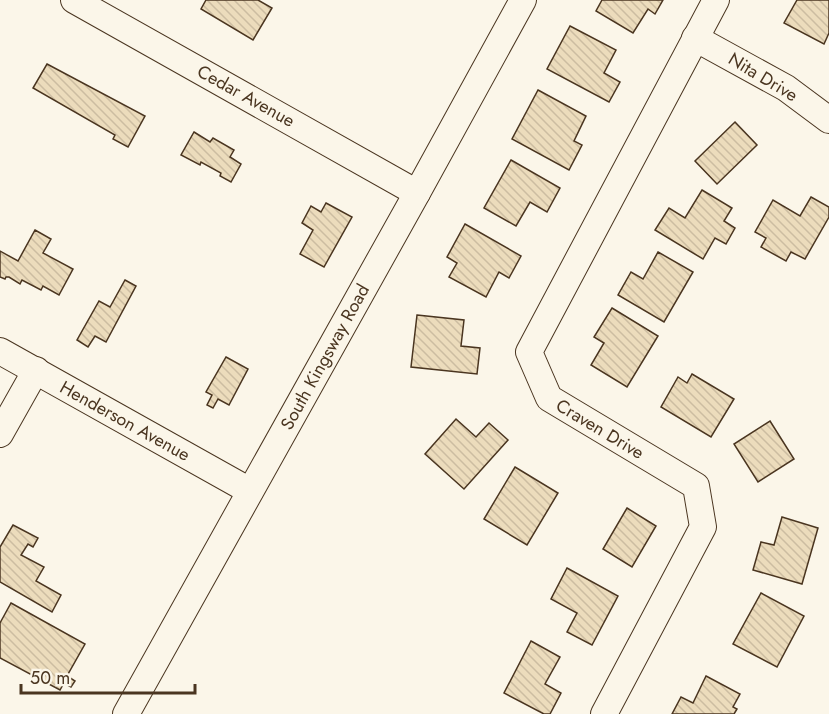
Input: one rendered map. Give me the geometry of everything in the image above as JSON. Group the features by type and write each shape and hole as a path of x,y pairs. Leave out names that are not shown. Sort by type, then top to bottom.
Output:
{"street":[{"name":"Cedar Avenue","path":"74,0 417,193"},
{"name":"South Kingsway Road","path":"126,714 523,0"},
{"name":"Craven Drive","path":"604,714 703,527 696,486 549,398 529,352 716,0"},
{"name":"Nita Drive","path":"695,38 786,88 829,120"},
{"name":"Henderson Avenue","path":"0,351 250,491"},
{"path":"0,434 36,370"}],"building":[{"path":"206,0 258,0 272,8 253,40 201,9"},
{"path":"602,0 663,0 655,14 648,9 633,33 596,11"},
{"path":"797,0 829,0 829,33 824,44 784,23"},
{"path":"570,26 616,50 604,73 620,82 609,102 547,69"},
{"path":"47,64 145,116 128,147 113,139 115,135 33,88"},
{"path":"538,90 586,116 574,141 582,145 569,170 512,139"},
{"path":"735,122 757,145 717,184 695,161"},
{"path":"194,132 210,142 213,138 234,150 230,157 241,164 231,182 220,176 221,173 201,162 200,165 181,155"},
{"path":"511,160 560,188 547,212 530,202 516,226 484,208"},
{"path":"702,190 732,208 724,221 735,228 726,244 715,238 703,259 655,230 669,208 685,218"},
{"path":"811,197 829,207 829,217 805,259 791,252 786,261 761,247 766,238 755,232 773,200 800,216"},
{"path":"326,203 352,217 324,267 300,254 313,230 302,223 311,206 321,212"},
{"path":"465,224 521,256 509,278 499,272 486,297 449,277 457,263 447,257"},
{"path":"35,230 51,239 43,253 73,269 59,295 43,286 41,290 22,280 20,284 9,277 5,279 0,277 0,251 18,261"},
{"path":"658,252 693,272 664,322 618,295 631,272 643,279"},
{"path":"125,280 136,286 106,342 95,336 88,347 77,340 99,301 110,307"},
{"path":"612,308 658,336 627,387 591,365 604,343 594,337"},
{"path":"417,315 464,320 461,346 480,348 477,374 411,367"},
{"path":"226,357 248,369 229,405 218,399 213,408 207,405 212,395 206,392"},
{"path":"692,374 734,399 711,437 661,407 678,377 687,383"},
{"path":"456,419 476,437 489,423 508,440 464,489 425,454"},
{"path":"770,421 794,459 758,482 734,444"},
{"path":"515,467 558,493 527,545 484,519"},
{"path":"627,508 656,526 632,567 603,549"},
{"path":"782,517 818,528 802,584 753,570 761,542 774,545"},
{"path":"13,525 38,538 33,547 28,544 21,555 44,567 36,581 61,595 52,612 0,582 0,547"},
{"path":"567,568 618,596 592,645 567,632 577,613 551,599"},
{"path":"761,593 804,616 777,667 733,644"},
{"path":"11,603 85,644 67,676 75,681 71,687 64,683 60,690 0,658 0,623"},
{"path":"531,641 560,657 545,684 561,693 550,714 544,714 504,693"},
{"path":"706,676 740,694 733,707 737,709 734,714 672,714 681,697 693,703"}]}
